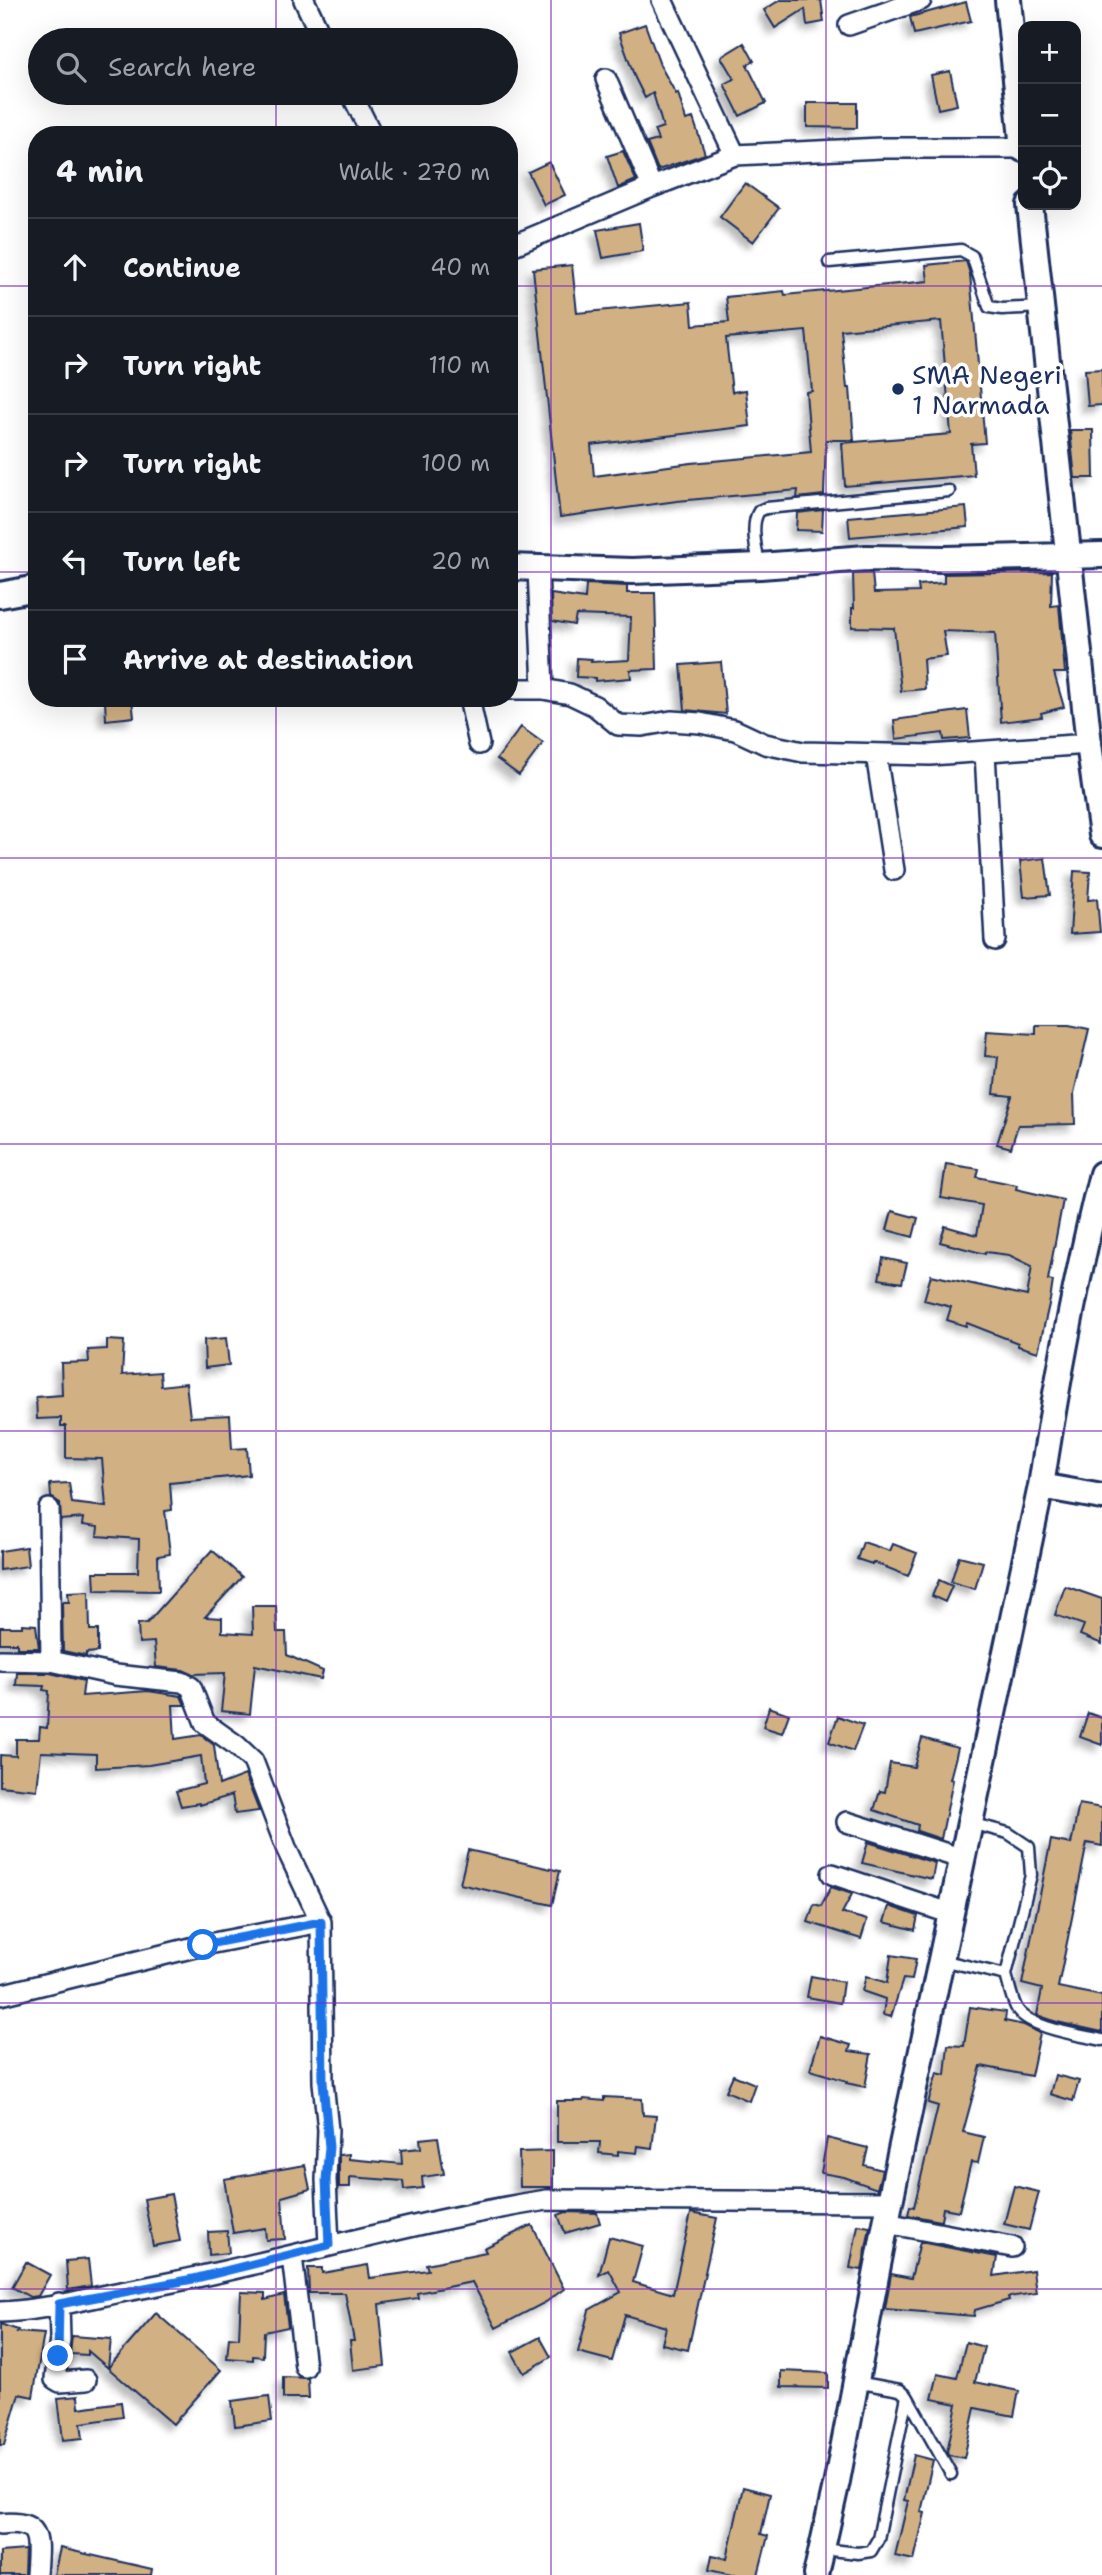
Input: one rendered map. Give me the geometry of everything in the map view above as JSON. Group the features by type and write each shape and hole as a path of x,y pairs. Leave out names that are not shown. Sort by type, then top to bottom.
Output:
{"street":[{"path":"304,0 317,28"},
{"path":"662,0 735,155"},
{"path":"849,25 922,0"},
{"path":"1008,0 1023,147"},
{"path":"606,79 652,187"},
{"path":"357,105 368,126"},
{"path":"518,243 735,155 796,150 1018,148"},
{"path":"1031,210 1089,744 1102,835"},
{"path":"518,568 645,570 758,559 945,559 1069,543 1102,555"},
{"path":"538,569 543,689"},
{"path":"0,595 28,590"},
{"path":"518,689 543,689 569,694 595,706 618,725 642,726 671,721 700,723 735,730 765,744 803,752 985,752 1089,744"},
{"path":"471,707 479,744"},
{"path":"985,752 995,940"},
{"path":"876,754 894,870"},
{"path":"816,2575 888,2213 1041,1486 1058,1375 1083,1250 1102,1174"},
{"path":"1041,1486 1102,1497"},
{"path":"49,1509 51,1661"},
{"path":"0,1660 51,1661 114,1675 182,1682 191,1686 205,1723 253,1761 286,1850 321,1922 323,2082 329,2147 326,2180 329,2245"},
{"path":"847,1822 963,1859"},
{"path":"832,1874 952,1914"},
{"path":"0,1996 203,1945 321,1922"},
{"path":"0,2312 35,2310 193,2279 499,2207 548,2200 588,2198 888,2213 1012,2247"},
{"path":"292,2256 305,2367"},
{"path":"59,2304 60,2339 55,2379 60,2382 86,2380"},
{"path":"0,2524 15,2522 27,2525 35,2532 36,2575"}],"lane":[{"path":"829,262 961,250 972,256 989,307 1043,307"},
{"path":"758,559 756,515 766,508 949,491"},
{"path":"970,1823 1008,1833 1029,1847 1031,1875 1006,1975 1016,2008 1023,2017 1035,2024 1102,2040"},
{"path":"941,1960 1006,1975"},
{"path":"855,2382 900,2390 907,2396 951,2474"},
{"path":"822,2549 858,2553 871,2551 878,2539 907,2396"}],"building":[{"path":"780,0 821,0 824,22 807,25 805,9 775,28 764,10"},
{"path":"966,2 971,21 914,34 910,17"},
{"path":"645,24 660,65 676,94 678,93 686,120 693,118 705,154 658,170 647,143 658,140 654,130 663,127 653,93 645,98 619,33"},
{"path":"744,43 754,61 747,65 766,103 740,116 724,84 734,79 721,57"},
{"path":"950,71 957,105 938,109 931,75"},
{"path":"807,103 857,103 857,128 807,127"},
{"path":"623,151 636,180 618,188 607,156"},
{"path":"549,162 565,195 544,205 528,172"},
{"path":"745,183 779,208 753,242 720,217"},
{"path":"639,223 643,251 603,258 597,230"},
{"path":"966,261 970,274 985,443 971,444 974,475 845,486 842,443 951,434 941,321 841,330 847,388 850,388 854,440 826,440 824,495 797,498 798,490 677,501 560,517 533,269 572,265 577,313 691,302 693,325 729,322 726,297 784,291 785,295 928,281 926,265","holes":["806,331 812,391 806,392 811,452 691,463 594,476 591,445 750,426 746,390 732,392 726,338"]},
{"path":"1102,369 1102,405 1088,406 1085,370"},
{"path":"1070,430 1093,430 1094,478 1075,478"},
{"path":"966,507 968,527 850,537 848,517"},
{"path":"823,510 822,531 796,530 797,513"},
{"path":"1052,572 1051,606 1059,605 1065,673 1054,673 1064,707 1041,713 1042,717 1001,722 995,633 943,631 947,656 923,659 925,689 901,691 894,628 852,627 853,574 872,573 874,593 919,592 918,585 944,583 944,574"},
{"path":"586,584 627,586 627,593 655,593 657,669 630,670 631,678 595,681 595,678 576,677 577,658 592,659 591,662 629,660 631,617 576,615 574,625 552,621 551,594 585,599"},
{"path":"721,662 726,714 685,710 681,665"},
{"path":"105,707 133,707 134,717 106,720"},
{"path":"967,710 970,738 944,740 943,733 896,739 894,720"},
{"path":"521,727 543,743 519,775 497,759"},
{"path":"1045,858 1050,895 1024,897 1020,861"},
{"path":"1074,871 1090,872 1088,900 1097,899 1100,932 1070,934"},
{"path":"1036,1025 1069,1025 1089,1029 1074,1093 1075,1124 1018,1125 1011,1148 997,1144 1012,1096 994,1094 998,1057 985,1056 987,1031 1036,1034"},
{"path":"946,1164 979,1169 977,1177 1017,1185 1016,1189 1063,1200 1048,1280 1053,1281 1050,1300 1038,1352 967,1323 966,1326 947,1320 951,1307 924,1300 931,1275 1027,1296 1032,1266 1009,1255 985,1254 940,1242 945,1226 977,1235 982,1205 941,1198"},
{"path":"892,1211 918,1218 913,1237 887,1230"},
{"path":"883,1258 907,1263 902,1283 879,1279"},
{"path":"226,1338 229,1365 205,1368 204,1340"},
{"path":"107,1340 124,1341 122,1375 160,1372 161,1386 186,1383 190,1417 230,1415 232,1449 247,1448 249,1475 170,1483 172,1510 165,1511 170,1554 158,1556 159,1591 95,1590 94,1572 138,1572 139,1539 97,1536 98,1527 82,1525 83,1518 61,1520 60,1503 51,1497 50,1484 69,1483 72,1503 106,1507 102,1459 66,1458 66,1426 61,1426 61,1418 37,1419 36,1397 62,1395 61,1363 89,1362 88,1350 107,1349"},
{"path":"863,1542 890,1551 893,1544 917,1553 908,1576 873,1562 872,1564 857,1559"},
{"path":"26,1547 28,1566 0,1570 0,1551"},
{"path":"212,1550 242,1577 205,1617 222,1618 222,1632 253,1634 252,1606 276,1606 277,1632 286,1632 287,1655 323,1671 321,1679 255,1665 250,1714 221,1711 225,1673 192,1674 183,1670 156,1667 154,1642 139,1643 138,1624 147,1623"},
{"path":"959,1556 983,1562 975,1589 951,1582"},
{"path":"939,1580 952,1586 945,1602 932,1596"},
{"path":"1065,1586 1102,1599 1102,1644 1080,1635 1084,1625 1055,1615"},
{"path":"89,1591 90,1630 98,1630 98,1652 86,1653 86,1656 63,1651 62,1602 69,1602 68,1592"},
{"path":"22,1624 36,1625 39,1648 17,1648 17,1643 0,1643 0,1627 22,1627"},
{"path":"17,1673 50,1673 84,1681 82,1696 148,1691 181,1696 185,1705 173,1705 175,1739 201,1735 214,1745 219,1785 245,1775 259,1811 235,1814 232,1795 200,1805 181,1806 176,1791 204,1784 201,1756 149,1765 96,1768 96,1754 41,1752 37,1790 0,1786 0,1755 16,1756 16,1739 39,1739 40,1727 47,1728 49,1691 43,1690 44,1686 16,1685"},
{"path":"769,1707 789,1714 782,1733 763,1727"},
{"path":"1088,1713 1102,1718 1102,1745 1080,1737"},
{"path":"838,1716 863,1725 853,1751 829,1742"},
{"path":"922,1738 958,1748 950,1779 953,1780 941,1839 917,1831 918,1825 874,1810 880,1791 885,1792 890,1763 914,1767"},
{"path":"1079,1804 1102,1808 1102,1846 1087,1843 1058,1987 1102,1996 1102,2032 1037,2015 1042,1989 1022,1984 1051,1840 1071,1844"},
{"path":"868,1842 935,1863 932,1879 862,1863"},
{"path":"468,1850 560,1871 552,1905 460,1884"},
{"path":"831,1887 852,1894 842,1913 867,1920 861,1939 808,1922 814,1904 821,1906"},
{"path":"889,1906 918,1916 915,1930 884,1922"},
{"path":"891,1955 916,1959 912,1980 903,1979 891,2017 883,2015 885,1999 862,1991 866,1976 887,1983"},
{"path":"811,1976 843,1982 840,2003 807,1997"},
{"path":"970,2007 1006,2012 1005,2021 1024,2025 1040,2033 1031,2076 981,2066 963,2132 984,2137 978,2163 971,2162 959,2211 943,2208 941,2221 908,2215 910,2206 914,2207 938,2106 928,2103 937,2073 945,2075 948,2045 964,2046"},
{"path":"820,2036 851,2045 849,2051 871,2054 865,2087 810,2070"},
{"path":"733,2075 755,2084 749,2101 726,2091"},
{"path":"1055,2075 1079,2081 1073,2101 1050,2094"},
{"path":"604,2097 642,2099 643,2115 656,2116 652,2148 638,2146 637,2153 618,2151 618,2155 599,2153 600,2142 557,2142 557,2101 604,2101"},
{"path":"438,2137 444,2174 422,2177 423,2188 404,2190 403,2181 350,2177 350,2187 339,2187 339,2155 349,2154 349,2159 402,2164 401,2150 421,2148 420,2139"},
{"path":"827,2138 868,2148 864,2165 882,2170 877,2189 844,2177 821,2173"},
{"path":"553,2151 553,2187 520,2187 519,2152"},
{"path":"305,2165 310,2189 282,2197 285,2239 266,2240 265,2228 233,2233 224,2179"},
{"path":"1014,2186 1039,2192 1029,2230 1004,2224"},
{"path":"171,2194 180,2241 153,2246 144,2199"},
{"path":"566,2212 597,2213 600,2223 565,2233 558,2215"},
{"path":"691,2213 717,2218 688,2350 662,2344 666,2327 625,2315 612,2361 578,2352 589,2310 621,2292 609,2270 599,2275 609,2237 643,2246 633,2282 673,2294"},
{"path":"532,2225 564,2289 546,2302 496,2328 472,2282 417,2293 418,2298 379,2304 385,2366 353,2370 350,2341 354,2341 345,2293 309,2293 308,2268 322,2268 322,2273 368,2265 370,2278 428,2270 426,2264 486,2252 484,2248"},
{"path":"858,2225 870,2227 862,2270 850,2268"},
{"path":"227,2231 229,2253 209,2255 208,2232"},
{"path":"920,2242 997,2257 994,2276 1033,2270 1036,2293 1008,2297 1009,2300 975,2310 974,2316 885,2309 891,2274 911,2278"},
{"path":"88,2259 91,2286 68,2290 66,2261"},
{"path":"26,2262 50,2275 38,2296 30,2297 12,2287"},
{"path":"241,2292 265,2293 265,2300 284,2295 288,2327 264,2332 263,2357 253,2356 253,2360 227,2358 229,2337 239,2338"},
{"path":"156,2313 221,2370 173,2424 108,2368"},
{"path":"0,2324 18,2330 17,2332 44,2334 33,2397 19,2394 4,2445 0,2445"},
{"path":"72,2336 111,2339 108,2368 88,2351 88,2355 70,2354"},
{"path":"540,2337 551,2357 524,2373 512,2352"},
{"path":"966,2342 984,2347 975,2382 1019,2391 1014,2416 975,2408 964,2458 949,2455 947,2452 957,2404 932,2399 938,2374 957,2378"},
{"path":"781,2371 828,2373 828,2388 781,2387"},
{"path":"283,2377 308,2378 309,2398 283,2398"},
{"path":"78,2396 79,2408 121,2402 123,2417 81,2423 83,2438 63,2440 58,2398"},
{"path":"269,2396 272,2421 235,2426 232,2401"},
{"path":"914,2455 933,2460 914,2560 895,2556 908,2501 904,2500"},
{"path":"743,2487 770,2494 761,2534 768,2536 758,2575 732,2575 709,2570 712,2555 727,2558"},
{"path":"60,2548 152,2569 151,2575 54,2575"},
{"path":"25,2550 24,2575 0,2575 0,2552"}],"place":[{"name":"SMA Negeri 1 Narmada","path":"898,389"}],"route":[{"path":"58,2356 59,2304 193,2279 329,2245 326,2180 329,2147 323,2082 321,1922 203,1945"}]}
